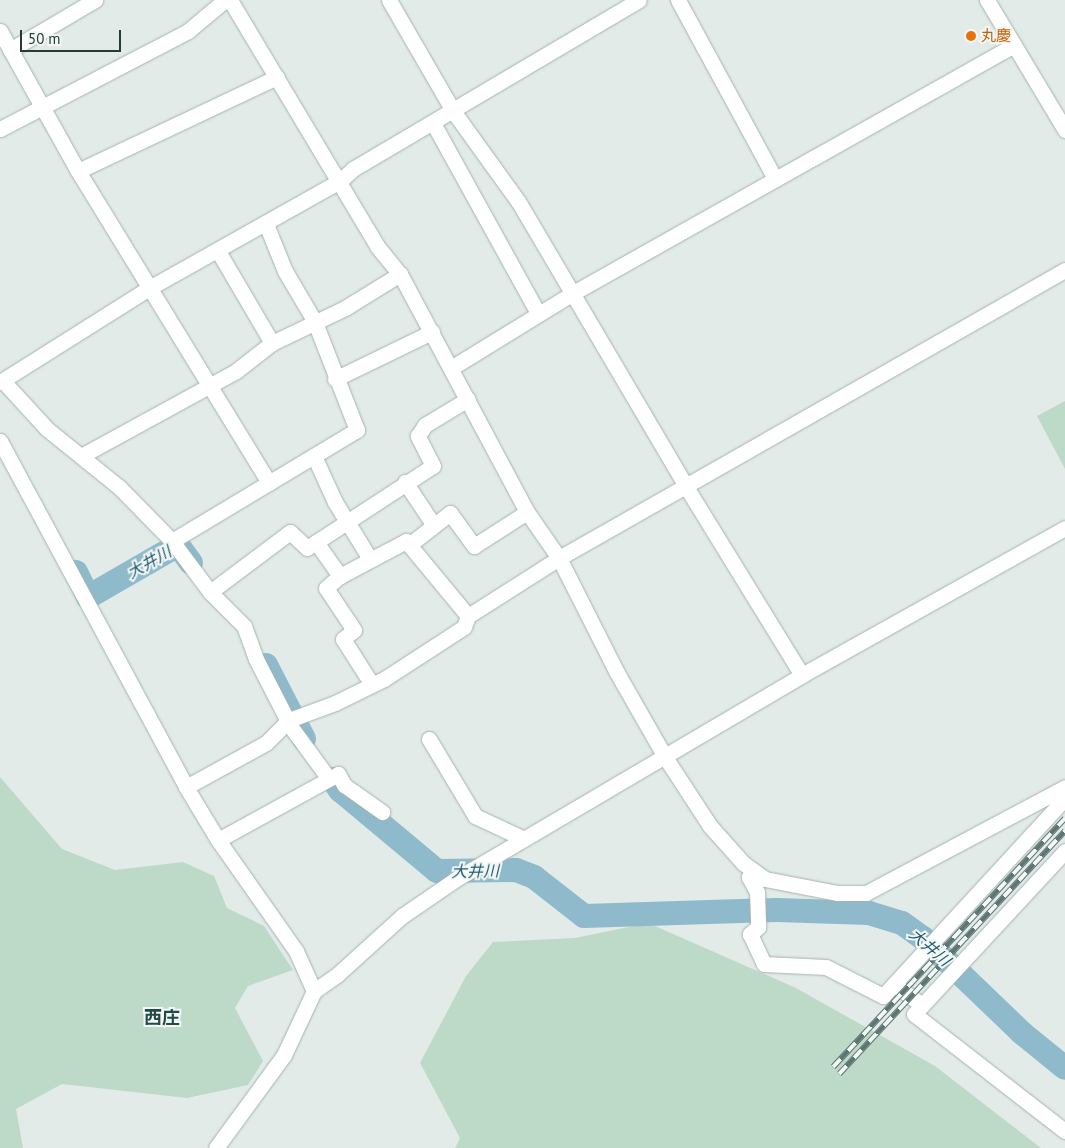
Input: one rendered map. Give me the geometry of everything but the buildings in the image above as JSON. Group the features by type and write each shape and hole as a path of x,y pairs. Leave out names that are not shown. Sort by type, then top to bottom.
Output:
{"street":[{"path":"10,50 95,0"},
{"path":"0,129 188,31 225,0"},
{"path":"230,0 340,181 377,246 400,274 452,368 527,512 559,558 616,671 665,757 710,826 752,870 774,881 837,893 866,893 1065,788"},
{"path":"389,0 453,111 518,201 685,485 802,675"},
{"path":"329,779 289,720 256,659 244,626 210,592 172,541 119,487 47,429 1,381 149,288 218,252 340,181 353,169 639,0"},
{"path":"678,0 775,179"},
{"path":"987,0 1065,130"},
{"path":"0,31 41,108 78,171 269,483"},
{"path":"452,368 538,313 1014,45"},
{"path":"78,171 276,77"},
{"path":"433,123 538,313"},
{"path":"172,541 357,430 335,379 315,322 277,255 266,224"},
{"path":"218,252 272,343"},
{"path":"186,787 266,743 289,720 335,703 384,678 464,627 468,616 559,558 1065,270"},
{"path":"81,456 236,371 272,343 345,308 400,274"},
{"path":"335,379 432,332"},
{"path":"210,592 290,532 307,548 405,482 433,466 418,436 425,426 468,399"},
{"path":"0,442 186,787 218,840 296,952 314,991"},
{"path":"314,456 346,522 370,559"},
{"path":"405,482 433,524"},
{"path":"409,545 433,524 450,513 474,546 527,512"},
{"path":"216,1148 284,1054 314,991 338,974 402,916 456,879 802,675 1065,528"},
{"path":"371,683 343,639 354,630 326,588 340,576 406,541 468,616"},
{"path":"316,542 340,576"},
{"path":"429,738 475,816 524,839"},
{"path":"218,840 338,774 344,785 382,812"},
{"path":"752,870 749,877 757,892 758,927 750,934 764,964 826,967 883,996 1065,798"},
{"path":"1065,851 914,1014 1065,1131"},
{"path":"894,984 922,1004"}],"green space":[{"path":"1065,401 1065,469 1037,416"},
{"path":"0,777 62,849 115,870 183,862 214,876 227,908 264,926 293,970 248,986 235,1008 263,1061 248,1085 187,1098 62,1084 16,1109 23,1148 0,1148"},
{"path":"648,923 796,988 935,1066 1041,1148 455,1148 460,1138 420,1063 466,976 493,942 575,938"}],"waterway":[{"name":"大井川","path":"76,572 88,597 178,545 191,563"},
{"name":"大井川","path":"266,665 304,739"},
{"name":"大井川","path":"332,779 340,790 437,871 516,870 534,877 584,916 777,910 869,913 902,923 923,938 1022,1033 1065,1068"}],"railway":[{"path":"833,1067 1065,818"},
{"path":"839,1074 1065,831"}],"place":[{"name":"丸慶","path":"971,36"}],"district":[{"name":"西庄","path":"162,1018"}]}
